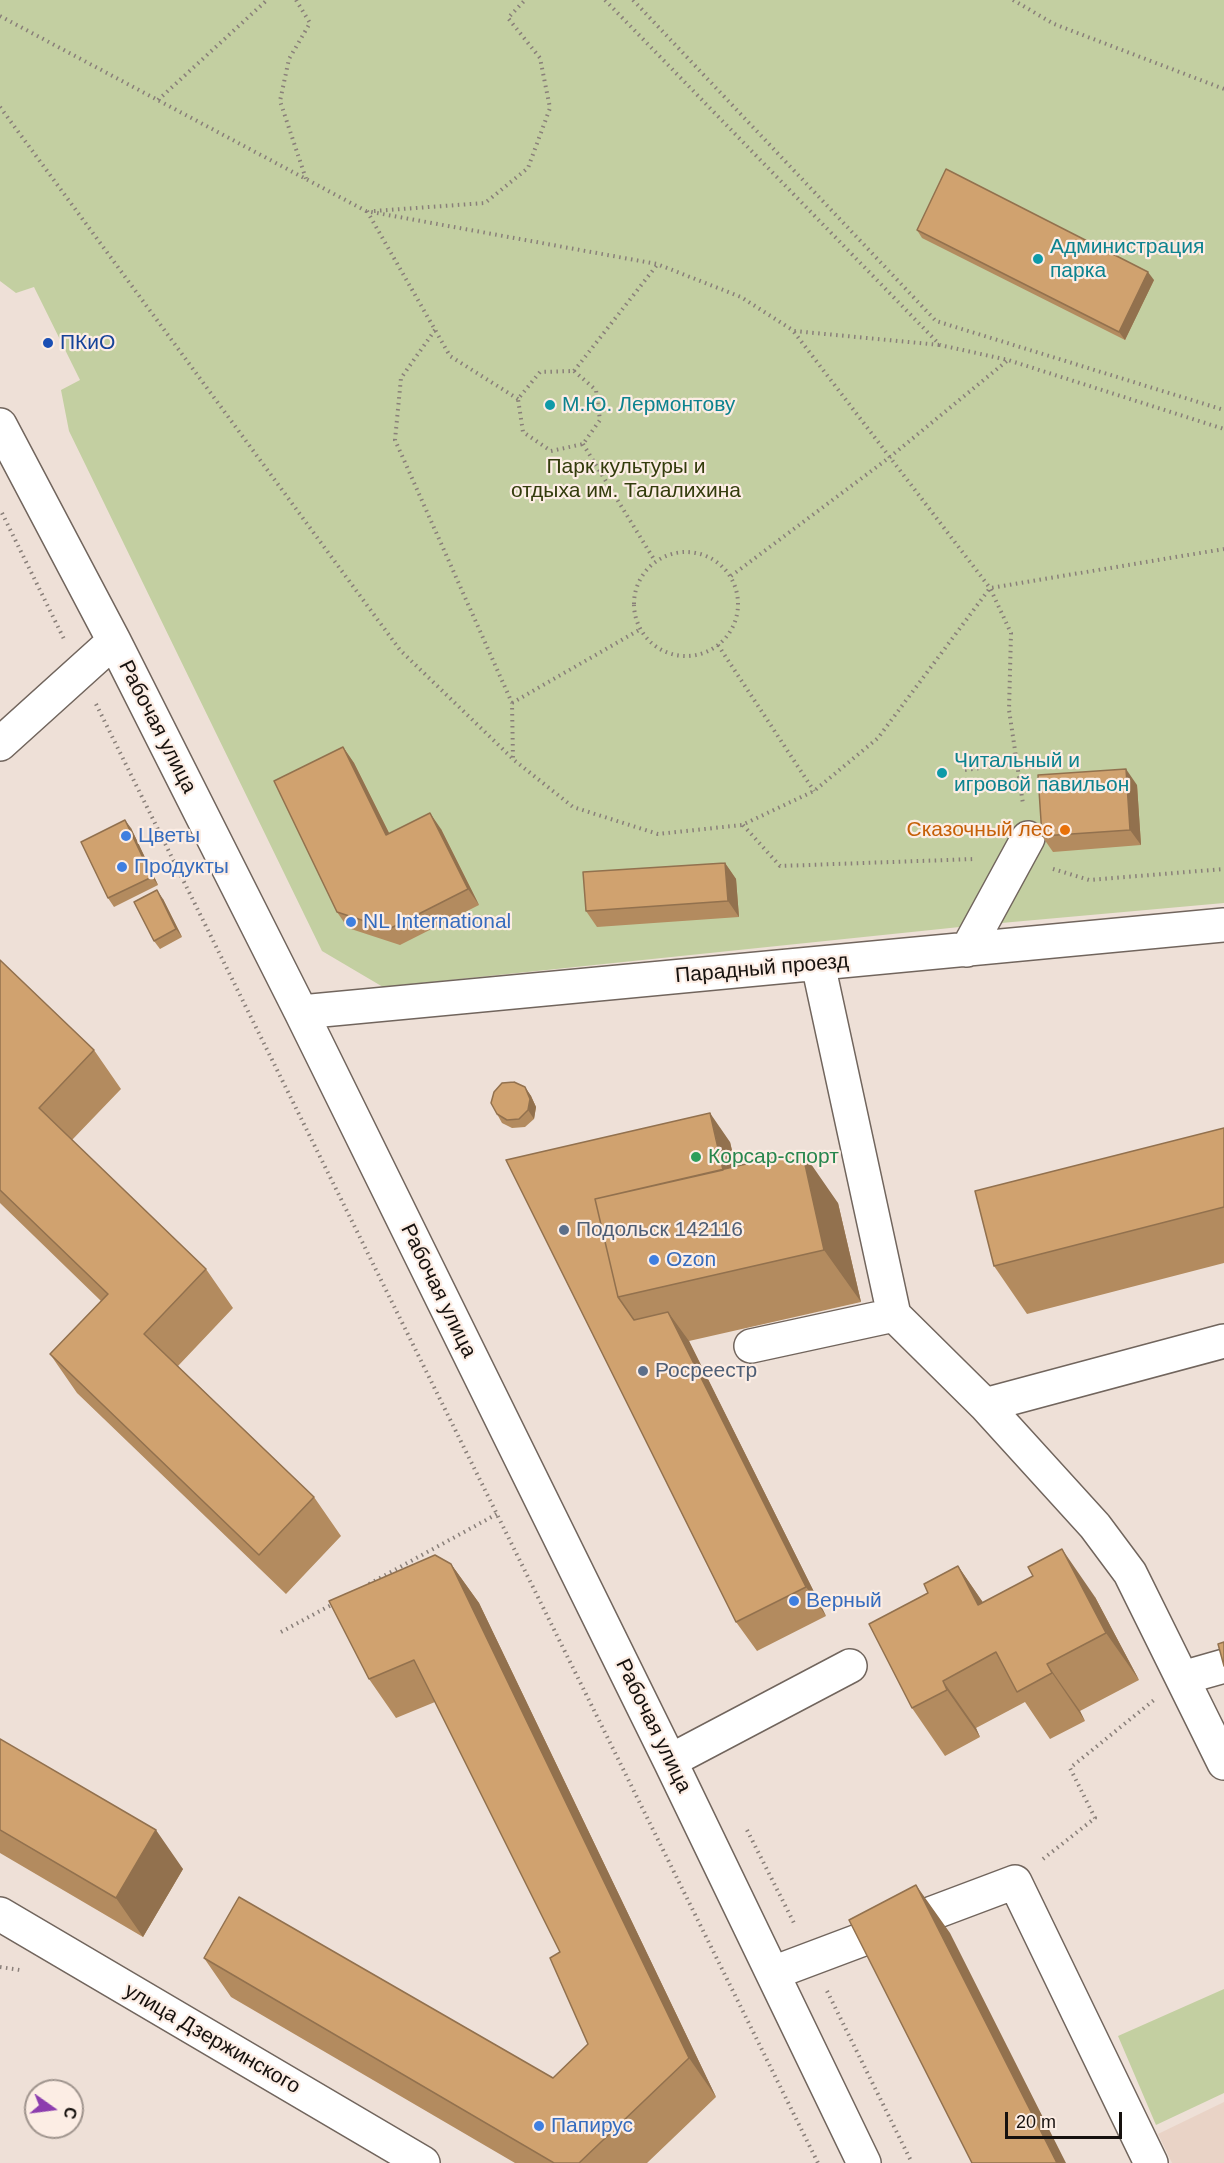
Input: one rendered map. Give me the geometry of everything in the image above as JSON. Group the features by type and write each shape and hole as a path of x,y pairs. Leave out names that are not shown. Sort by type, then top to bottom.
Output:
{"street":[{"name":"Рабочая улица","path":"0,425 114,641 301,1012 670,1761 864,2163"},
{"path":"0,744 114,641"},
{"path":"967,950 1028,838"},
{"name":"Парадный проезд","path":"301,1012 1224,925"},
{"path":"818,964 894,1315 985,1405 1095,1526 1130,1573 1224,1763"},
{"path":"751,1346 894,1315"},
{"path":"985,1405 1224,1341"},
{"path":"670,1761 850,1666"},
{"path":"1182,1678 1224,1666"},
{"path":"773,1973 1015,1882 1152,2163"},
{"name":"улица Дзержинского","path":"0,1914 423,2163"}],"path":[{"path":"158,100 267,0"},
{"path":"296,0 310,23 289,59 280,101 306,179"},
{"path":"366,212 485,203 528,168 550,108 540,58 508,18 525,0"},
{"path":"605,0 940,345"},
{"path":"633,0 936,321 1224,410"},
{"path":"1013,0 1054,24 1224,89"},
{"path":"0,16 366,212 657,264 741,297 794,331 990,588 1011,633 1009,710 1028,838"},
{"path":"0,107 400,650 514,760 573,807 658,834 742,825 814,791 878,738 990,588 1224,549"},
{"path":"366,212 450,356 518,399 524,432 551,451 583,444 600,420 596,390 574,371 540,372 518,399"},
{"path":"574,371 657,264"},
{"path":"435,330 401,378 394,440 512,704 514,760"},
{"path":"794,331 940,345 1008,360 1224,429"},
{"path":"730,576 890,458 1008,360"},
{"path":"583,444 655,561"},
{"path":"0,510 818,2163"},
{"path":"675,552 696,552 716,560 730,576 738,594 737,613 731,631 718,645 698,655 675,656 655,647 639,630 633,612 634,592 642,575 655,561 675,552"},
{"path":"512,704 639,630"},
{"path":"718,645 814,791"},
{"path":"965,770 1017,763"},
{"path":"363,1587 497,1514"},
{"path":"281,1632 343,1598"},
{"path":"1015,1882 1095,1818 1070,1768 1182,1678"}],"shaded area":[{"path":"1224,2102 1224,2163 1172,2163 1158,2134"}],"green space":[{"name":"Парк культуры и отдыха им. Талалихина","path":"0,0 1224,0 1224,903 979,925 383,987 322,951 69,431 61,390 80,380 34,287 16,293 0,281"},
{"path":"1224,1989 1224,2093 1156,2125 1118,2036"}],"building":[{"name":"Администрация парка","path":"946,169 1148,272 1119,332 917,230"},
{"path":"343,747 386,835 430,813 468,889 389,929 337,912 274,781"},
{"path":"1126,769 1130,830 1042,836 1038,775"},
{"name":"Продукты","path":"125,820 152,877 108,898 81,842"},
{"path":"725,863 728,901 586,911 583,872"},
{"path":"157,890 176,929 154,941 134,902"},
{"path":"0,960 94,1050 39,1108 206,1269 144,1334 314,1497 259,1555 50,1354 108,1294 0,1190"},
{"path":"514,1082 525,1087 530,1099 528,1110 519,1119 507,1120 497,1114 491,1103 494,1092 502,1083"},
{"path":"710,1113 723,1170 595,1199 618,1297 634,1320 668,1312 806,1587 736,1622 506,1160"},
{"path":"1224,1128 1224,1207 994,1266 975,1191"},
{"path":"802,1151 824,1250 618,1297 595,1199"},
{"path":"1062,1549 1106,1633 1047,1664 1052,1673 1017,1692 996,1652 943,1681 947,1690 912,1708 869,1624 928,1593 924,1584 958,1566 978,1605 1033,1576 1028,1567"},
{"path":"435,1555 451,1564 689,2058 579,2163 554,2163 204,1958 239,1897 553,2078 588,2044 550,1958 560,1952 414,1660 369,1679 329,1601"},
{"path":"1224,1642 1224,1666 1218,1644"},
{"path":"0,1739 156,1830 116,1898 0,1830"},
{"path":"916,1885 1057,2163 972,2163 849,1920"}],"place":[{"name":"Администрация парка","path":"1038,259"},
{"name":"ПКиО","path":"48,343"},
{"name":"М.Ю. Лермонтову","path":"550,405"},
{"name":"Читальный и игровой павильон","path":"942,773"},
{"name":"Сказочный лес","path":"1065,830"},
{"name":"Цветы","path":"126,836"},
{"name":"Продукты","path":"122,867"},
{"name":"NL International","path":"351,922"},
{"name":"Корсар-спорт","path":"696,1157"},
{"name":"Подольск 142116","path":"564,1230"},
{"name":"Ozon","path":"654,1260"},
{"name":"Росреестр","path":"643,1371"},
{"name":"Верный","path":"794,1601"},
{"name":"Папирус","path":"539,2126"}]}
